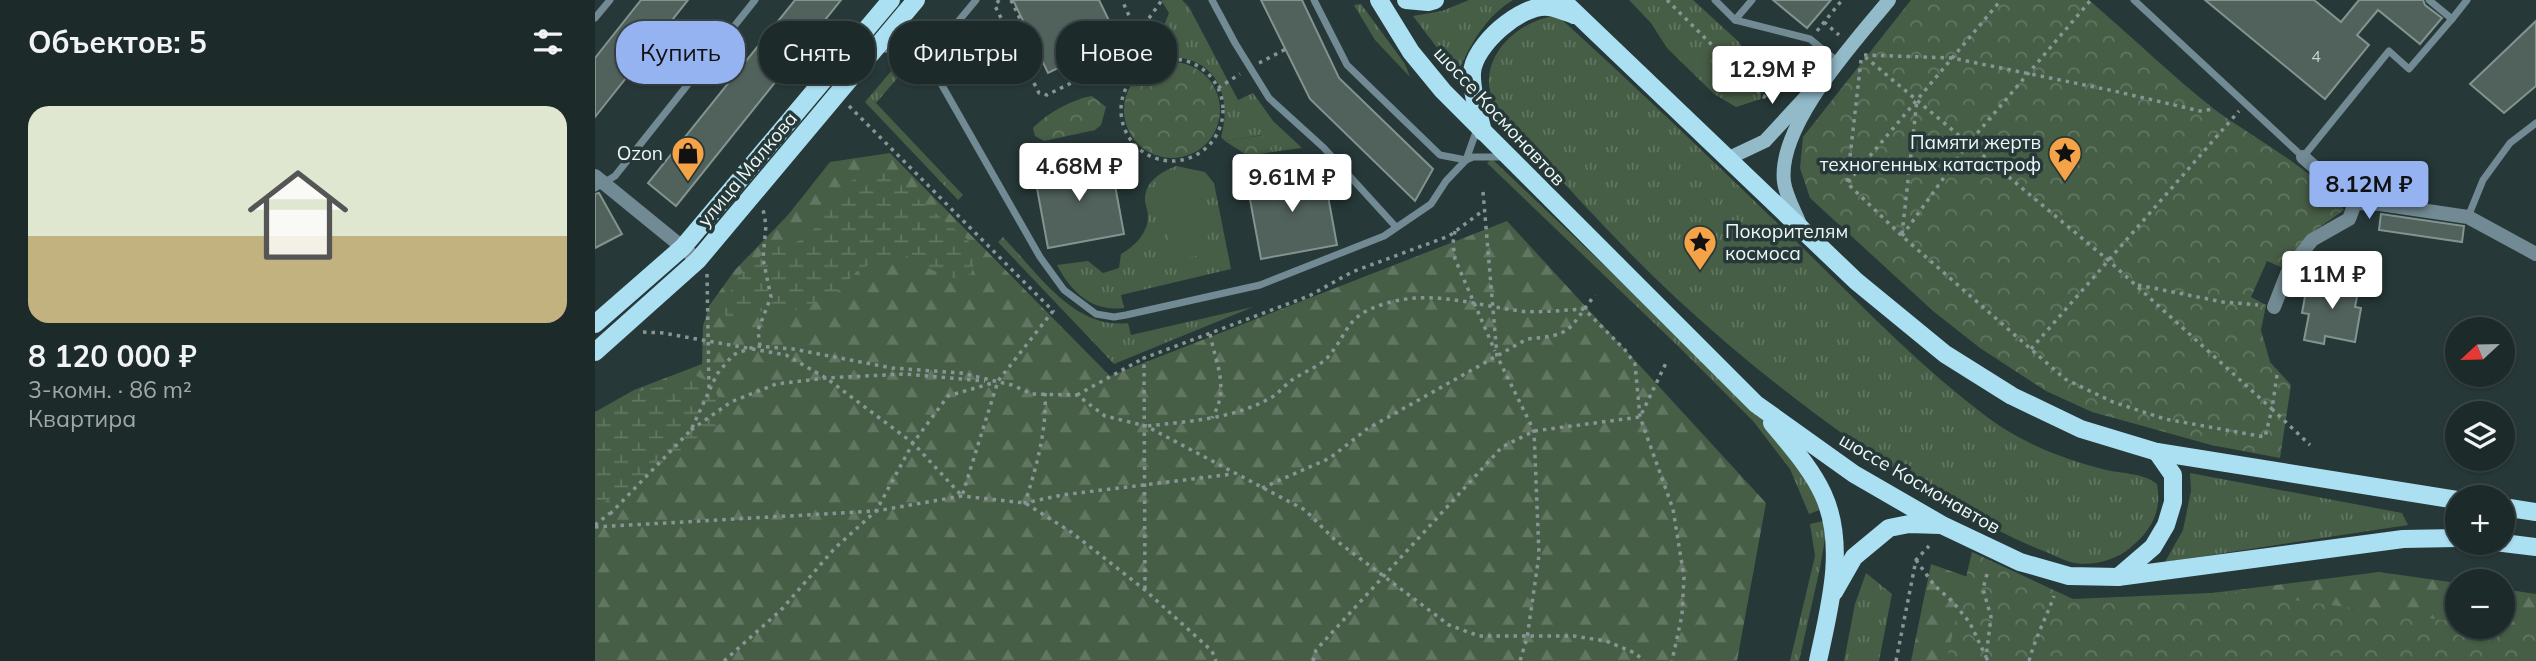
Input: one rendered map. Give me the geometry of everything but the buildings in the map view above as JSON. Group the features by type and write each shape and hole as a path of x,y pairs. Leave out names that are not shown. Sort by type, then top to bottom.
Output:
{"main road":[{"name":"улица Малкова","path":"595,324 683,247 891,0"},
{"name":"улица Малкова","path":"595,352 702,266 916,0"},
{"name":"шоссе Космонавтов","path":"1379,0 1411,52 1443,91 1756,404 1854,474 1944,526 2020,562 2069,576 2118,577 2403,539 2445,538"},
{"path":"1406,0 1435,0"},
{"path":"1562,0 1856,281 1945,354 2013,396 2081,429 2157,452 2445,498"},
{"path":"1481,130 1472,72 1484,46 1498,28 1528,11 1547,6 1578,16"},
{"path":"1756,404 1790,445 1824,495 1833,535 1832,595 1818,661"},
{"path":"2118,577 2153,547 2166,526 2173,502 2173,475 2157,452"},
{"path":"2515,509 2536,512"},
{"path":"1832,595 1854,557 1889,528 1909,524 1944,526"},
{"path":"2515,544 2536,547"}],"street":[{"path":"1801,228 1784,183 1786,153 1804,113 1834,68 1889,0"},
{"path":"1729,158 1765,141 1834,68"},
{"path":"2303,157 2355,203 2468,217 2536,254"},
{"path":"598,183 683,247 702,266"},
{"path":"2274,307 2288,271 2312,240 2349,219 2355,203"}],"lane":[{"path":"595,18 610,0"},
{"path":"598,183 618,172 755,0"},
{"path":"959,21 976,0"},
{"path":"1212,0 1269,98 1324,148 1396,227"},
{"path":"1314,0 1346,65 1440,155 1466,160 1473,157 1507,157"},
{"path":"1714,0 1735,20 1809,39 1834,68"},
{"path":"1735,20 1752,0"},
{"path":"2134,0 2303,157 2389,51 2409,69 2467,0"},
{"path":"2429,0 2452,19"},
{"path":"904,15 907,21"},
{"path":"877,48 889,50"},
{"path":"941,84 1039,257 1064,290 1097,314 1114,317 1260,285 1384,236 1431,204 1446,181 1466,160 1481,130"},
{"path":"2468,217 2483,180 2509,143 2536,123"}],"path":[{"path":"999,0 995,6 1039,93 1047,95 1071,84"},
{"path":"1011,0 1021,21"},
{"path":"1122,0 1132,21"},
{"path":"1147,21 1162,0"},
{"path":"1667,0 1764,96"},
{"path":"1847,183 2001,0"},
{"path":"1902,236 1968,144 2090,1"},
{"path":"1274,54 1286,48"},
{"path":"1862,54 1952,58 2200,111 2214,109"},
{"path":"1862,54 2108,260 2310,445"},
{"path":"1847,183 1862,54"},
{"path":"1176,59 1193,63 1208,73 1218,88 1224,105 1222,123 1215,139 1203,152 1187,160 1169,162 1152,158 1137,148 1126,133 1121,116 1123,98 1130,82 1142,69 1150,65 1176,59"},
{"path":"1902,236 1917,100"},
{"path":"2031,349 2245,103"},
{"path":"849,106 1053,312 998,382 962,496"},
{"path":"1847,183 1902,236 2065,379 2113,402 2165,419 2265,438 2277,375"},
{"path":"1483,192 1497,356"},
{"path":"760,346 758,330 771,297 763,259 766,225 763,208"},
{"path":"1076,395 1144,358 1309,296 1352,272 1448,236 1484,210"},
{"path":"1455,231 1455,259 1497,356 1534,430 1539,555 1527,638 1520,661"},
{"path":"702,266 709,294 709,391"},
{"path":"2136,285 2223,302 2274,307"},
{"path":"1262,488 1330,458 1367,429 1527,339 1556,337 1571,329 1595,295"},
{"path":"1144,426 1212,418 1249,408 1274,396 1292,380 1327,358 1347,326 1363,312 1384,304 1414,297 1474,302 1522,311 1584,309 1608,332 1635,365 1640,417 1673,509 1684,578 1682,615 1672,661"},
{"path":"642,332 663,333 786,355 826,378 913,443 962,496"},
{"path":"1210,334 1222,383 1222,397 1212,418"},
{"path":"691,430 717,374 733,355 760,346 793,349 892,368 961,373 1012,385 1032,394 1076,395 1105,416 1144,426 1304,510 1334,539 1383,578 1449,625 1479,636 1574,636 1606,641 1635,653 1644,661"},
{"path":"1144,358 1145,590"},
{"path":"1640,417 1666,363"},
{"path":"595,526 610,514 691,430 731,402 776,384 826,378 905,374 998,382"},
{"path":"724,661 781,610 835,548 876,511 913,443 948,396 998,382"},
{"path":"1025,503 1036,467 1044,425 1045,393"},
{"path":"1313,661 1316,650 1503,447 1534,430 1640,417"},
{"path":"595,526 876,511 962,496 1025,503 1062,495 1235,474"},
{"path":"1025,503 1071,532 1145,590 1212,651 1216,661"},
{"path":"1896,661 1916,560 1929,546"},
{"path":"1916,560 1934,585 1953,602 1970,623 1987,659"},
{"path":"1987,574 1983,589 1991,617 1987,659"},
{"path":"2029,661 2034,641 2048,616 2054,596"}],"green space":[{"path":"1161,0 1182,0 1189,7 1238,100 1253,93 1273,121 1302,148 1272,152 1262,135 1225,141 1221,137 1224,102 1220,88 1213,75 1202,66 1177,58 1177,21 1166,21 1169,13"},
{"path":"1469,0 1513,0 1486,23 1457,74 1413,16 1442,11"},
{"path":"1629,0 1693,0 1740,43 1745,58 1762,73 1761,99 1736,107 1714,94 1667,48 1651,23"},
{"path":"1911,0 2089,0 2214,109 2303,169 2334,196 2344,210 2307,236 2283,268 2267,261 2251,297 2266,305 2261,330 2270,362 2291,385 2280,458 2211,445 2092,412 2046,391 1980,348 1933,311 1810,198 1800,168 1803,137"},
{"path":"1361,4 1405,64 1410,77 1375,40 1354,5"},
{"path":"1558,16 1686,135 1896,340 1963,399 2000,426 2042,449 2109,471 2145,477 2157,484 2156,512 2144,535 2117,556 2085,564 2066,561 2016,539 1910,479 1840,432 1772,381 1707,326 1608,231 1501,113 1493,99 1489,87 1490,70 1502,47 1511,37 1533,22"},
{"path":"1177,63 1199,70 1206,76 1219,101 1219,119 1212,137 1199,150 1181,157 1163,157 1145,150 1132,137 1125,119 1125,101 1132,84 1177,84"},
{"path":"889,74 889,84 892,84 876,103 963,195 958,200 865,102"},
{"path":"1092,96 1106,107 1101,125 1095,130 1044,141 1035,136 1033,128 1045,117 1069,103"},
{"path":"1263,135 1272,152 1248,156 1225,141"},
{"path":"890,153 1110,376 1507,221 1766,503 1737,661 595,661 595,412 634,390 702,364 703,326 709,306 735,270 788,215 830,162"},
{"path":"1492,159 1704,360 1767,424 1808,476 1822,509 1809,514 1790,469 1753,421 1487,163"},
{"path":"1176,166 1205,172 1214,183 1231,269 1121,295 1124,308 1102,307 1084,298 1069,284 1057,265 1088,261 1103,273 1119,268 1121,254 1136,243 1146,228 1148,216 1145,200 1151,182"},
{"path":"869,170 898,176 907,190 968,240 976,258 971,274 954,278 932,270 903,254 874,262 857,271 834,296 792,311 747,312 727,321 723,305 740,275 771,246 789,245 808,237 848,183"},
{"path":"1196,174 1211,253 1173,260 1158,181"},
{"path":"1003,237 1058,296 1090,317 1109,323 1128,323 1131,335 1253,307 1114,364 998,242"},
{"path":"694,375 712,383 721,404 721,423 695,439 668,462 595,508 595,414 643,390 666,386"},
{"path":"2190,473 2402,513 2408,525 2165,562 2183,530 2191,491"},
{"path":"1823,521 1826,533 1820,568 1799,661 1790,661 1815,556 1810,524"},
{"path":"1972,552 2073,599 2234,592 2445,620 2445,639 2515,639 2515,630 2536,633 2536,661 1946,661"},
{"path":"1931,564 2010,592 2116,605 2379,572 2445,581 2445,639 2515,639 2515,591 2536,594 2536,661 1911,661"},
{"path":"1866,573 1892,594 1879,661 1844,661 1855,604"}],"place":[{"name":"Ozon","path":"688,183"},
{"name":"Памяти жертв техногенных катастроф","path":"2065,183"},
{"name":"Покорителям космоса","path":"1700,272"}]}
